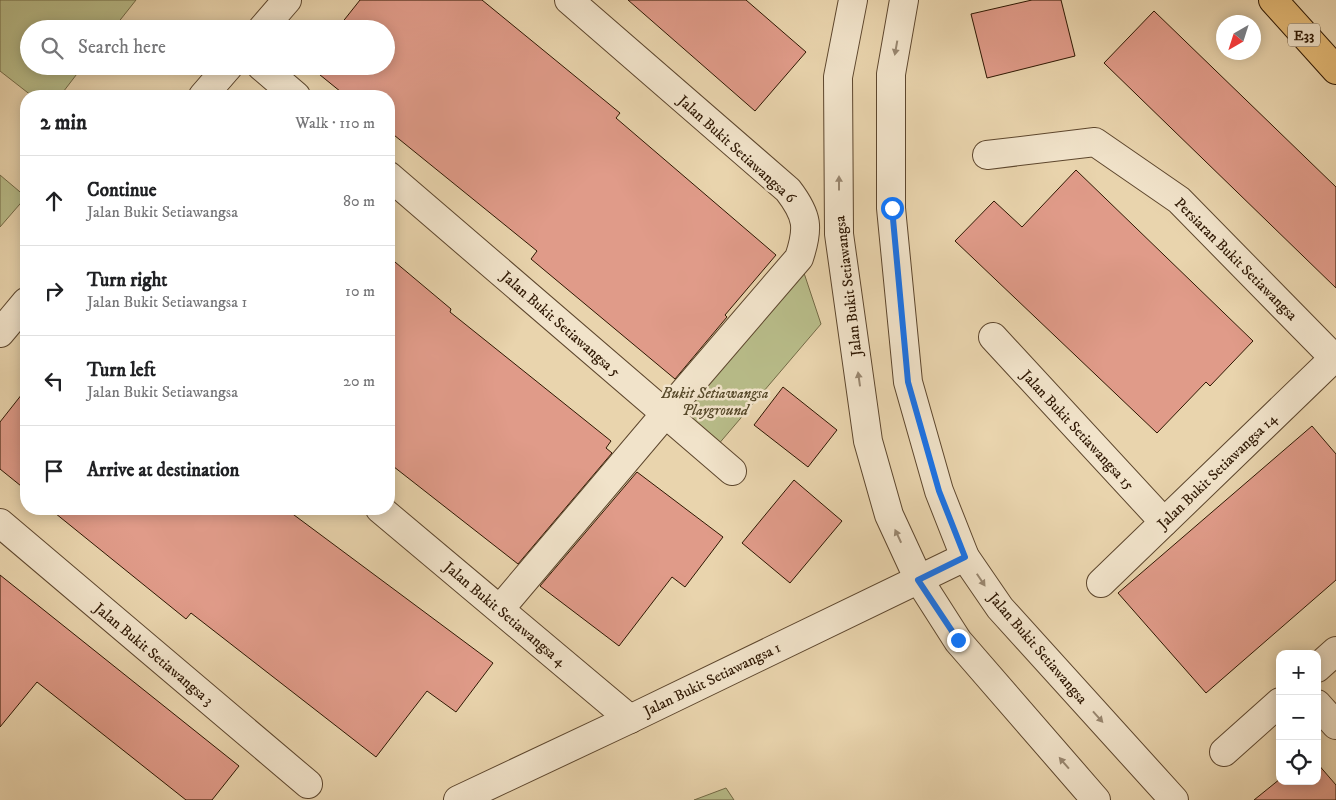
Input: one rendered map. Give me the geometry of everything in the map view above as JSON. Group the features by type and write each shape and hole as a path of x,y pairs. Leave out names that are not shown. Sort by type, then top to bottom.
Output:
{"highway":[{"name":"E33","path":"1273,0 1336,70"}],"street":[{"path":"270,20 287,0"},
{"name":"Jalan Bukit Setiawangsa 6","path":"500,609 799,258 806,239 806,223 799,205 788,190 569,0"},
{"name":"Jalan Bukit Setiawangsa","path":"853,0 838,77 839,234 868,441 889,515 918,580 958,640 1096,800"},
{"name":"Jalan Bukit Setiawangsa","path":"904,0 891,74 891,198 908,382 939,491 965,557 1000,608 1174,800"},
{"path":"208,90 221,75"},
{"path":"272,75 289,90"},
{"name":"Persiaran Bukit Setiawangsa","path":"987,155 1095,142 1179,200 1335,359"},
{"name":"Jalan Bukit Setiawangsa 5","path":"395,181 732,471"},
{"path":"0,333 20,309"},
{"name":"Jalan Bukit Setiawangsa 15","path":"993,337 1164,522"},
{"name":"Jalan Bukit Setiawangsa 14","path":"1101,583 1335,359"},
{"name":"Jalan Bukit Setiawangsa 4","path":"387,515 630,719"},
{"name":"Jalan Bukit Setiawangsa 3","path":"0,523 308,784"},
{"name":"Jalan Bukit Setiawangsa 1","path":"458,800 965,557"},
{"path":"1321,664 1336,651"},
{"path":"1224,752 1276,706"},
{"path":"1321,708 1336,725"}],"green space":[{"path":"0,0 136,0 120,20 20,20 20,75 76,75 65,90 24,90 0,71"},
{"path":"0,175 20,192 20,204 0,227"},
{"name":"Bukit Setiawangsa Playground","path":"799,258 821,324 711,453 665,414"},
{"path":"726,788 734,800 694,800"}],"building":[{"path":"360,0 482,0 620,113 616,118 776,255 725,315 727,317 675,379 531,259 537,251 395,136 395,90 339,90 320,75 395,75 395,20 344,20"},
{"path":"628,0 746,0 806,52 755,111"},
{"path":"1032,0 1061,0 1075,56 987,78 971,14"},
{"path":"1154,11 1336,187 1336,288 1104,63"},
{"path":"1076,170 1253,341 1210,386 1206,382 1157,433 955,241 994,201 1022,227"},
{"path":"395,262 451,309 450,312 611,441 606,448 612,453 518,564 395,468"},
{"path":"783,387 837,430 808,467 754,425"},
{"path":"20,397 20,485 0,469 0,422"},
{"path":"1312,426 1336,454 1336,580 1206,693 1118,593"},
{"path":"637,472 723,537 685,587 672,577 619,646 540,586"},
{"path":"794,480 842,521 790,583 742,543"},
{"path":"57,515 294,515 493,663 456,712 427,691 376,757 191,613 186,619"},
{"path":"0,575 239,766 212,800 186,800 37,682 0,727"},
{"path":"1321,768 1336,785 1336,800 1254,800 1276,782 1276,785 1321,785"}],"route":[{"path":"892,208 908,382 939,491 965,557 918,580 958,640"}]}
